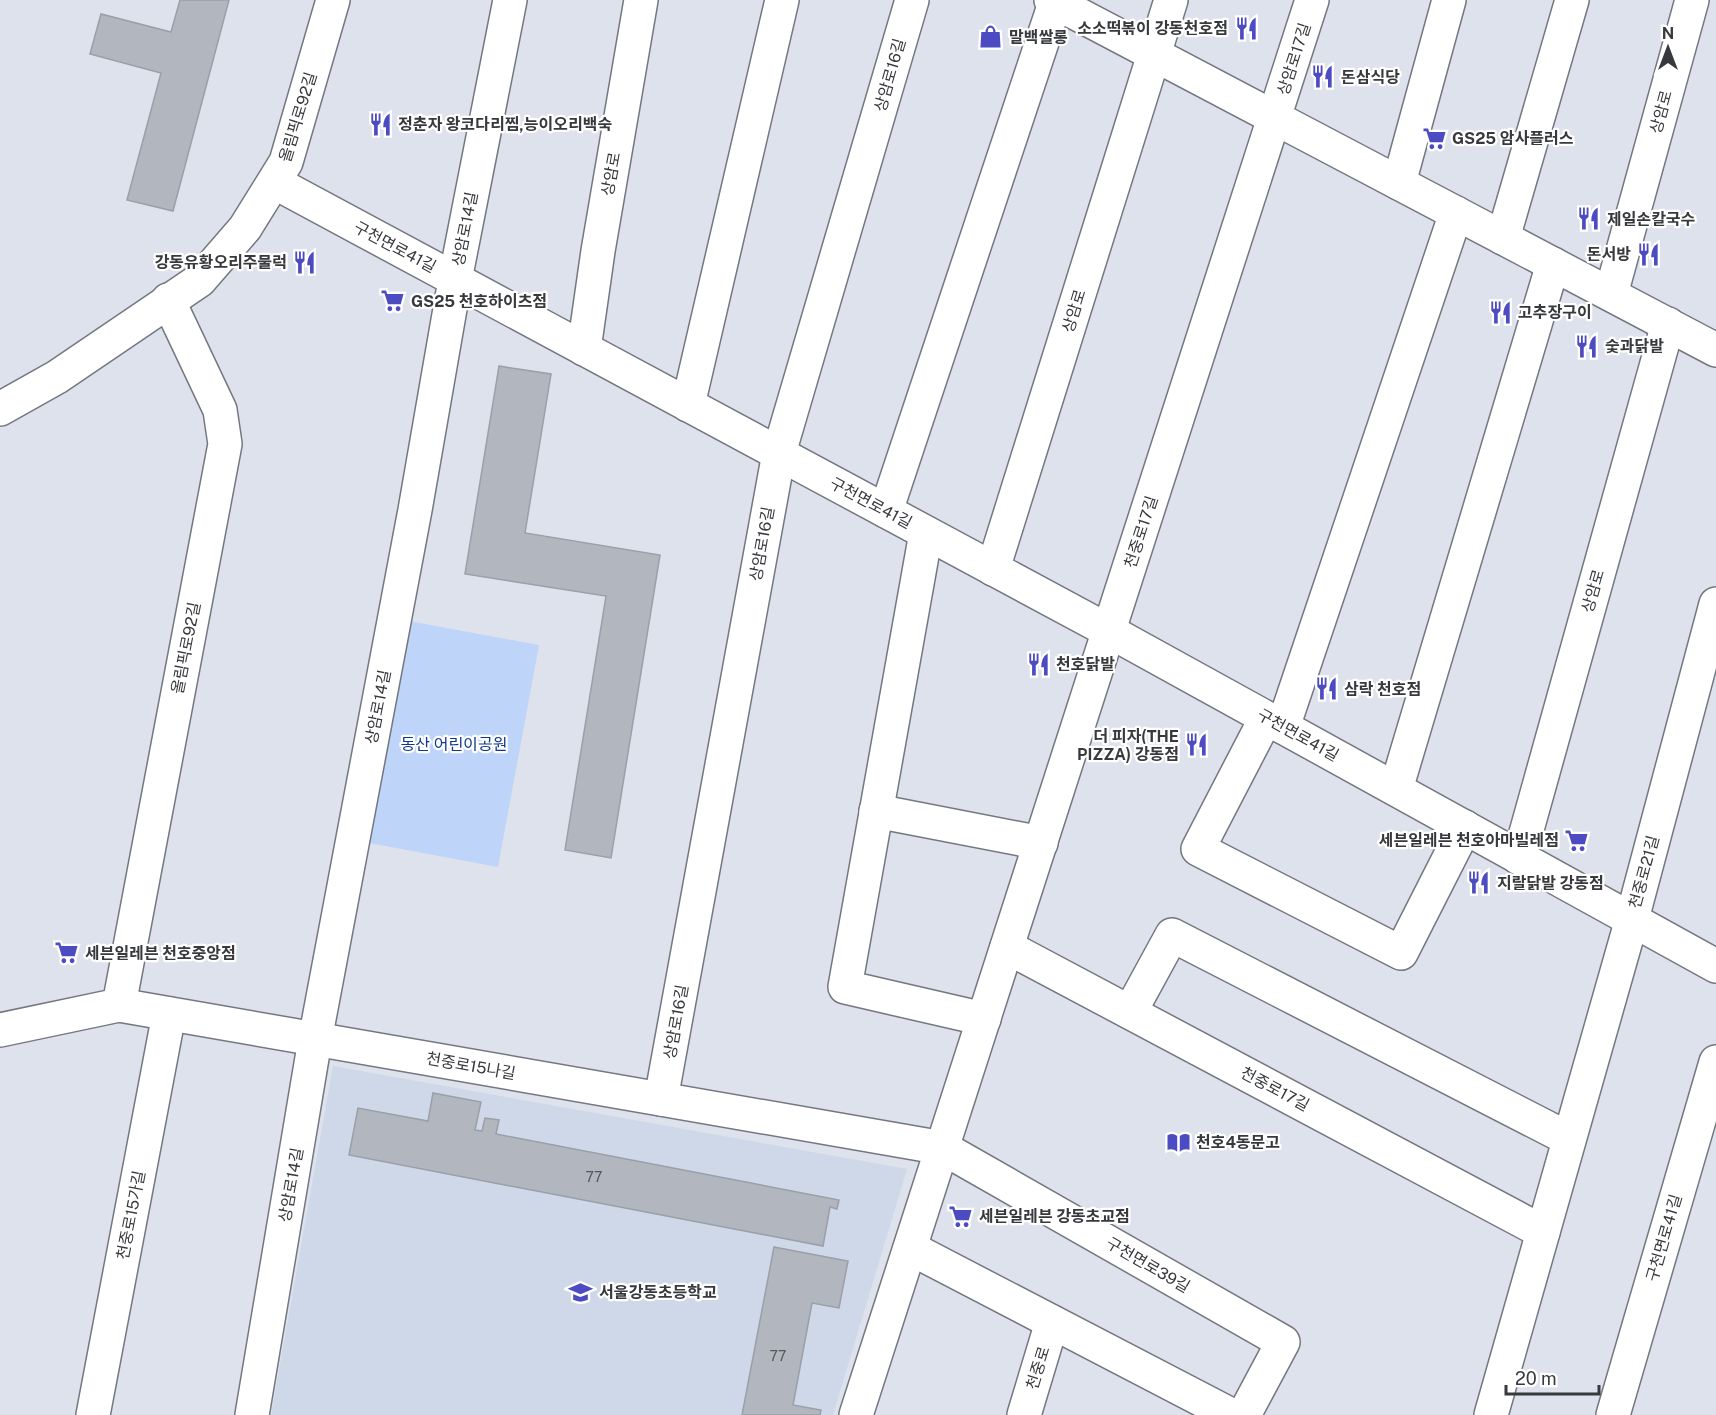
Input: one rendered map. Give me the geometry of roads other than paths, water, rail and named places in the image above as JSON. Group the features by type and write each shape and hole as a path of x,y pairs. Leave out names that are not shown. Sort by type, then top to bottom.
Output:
{"street":[{"name":"올림픽로92길","path":"0,409 57,377 200,280 245,228 286,162 333,0"},
{"name":"상암로14길","path":"252,1415 315,1040 413,522 455,280 510,0"},
{"name":"상암로","path":"584,349 598,251 641,0"},
{"path":"688,405 782,0"},
{"name":"상암로16길","path":"662,1099 779,453 912,0"},
{"name":"상암로","path":"993,568 1171,0"},
{"name":"상암로17길","path":"1275,117 1312,0"},
{"path":"1399,183 1449,0"},
{"path":"1503,238 1572,0"},
{"name":"상암로","path":"1611,294 1692,0"},
{"path":"886,511 1054,1 1716,350"},
{"name":"천중로17길","path":"856,1415 1275,117"},
{"name":"구천면로41길","path":"274,182 1110,631 1716,966"},
{"path":"1456,213 1275,722 1198,849 1401,953 1465,828"},
{"path":"1396,789 1553,264"},
{"name":"올림픽로92길","path":"119,1005 225,444 220,410 168,300"},
{"name":"상암로","path":"1519,858 1668,324"},
{"path":"926,532 845,987 984,1019"},
{"name":"천중로21길","path":"1491,1415 1632,920 1716,604"},
{"path":"876,811 1041,843"},
{"path":"1130,1012 1173,935 1569,1139"},
{"name":"천중로17길","path":"1007,947 1543,1232"},
{"name":"천중로15나길","path":"0,1029 119,1005 943,1148"},
{"name":"천중로15가길","path":"93,1415 169,1014"},
{"name":"구천면로41길","path":"1613,1415 1716,1062"},
{"name":"구천면로39길","path":"910,1248 1229,1414 1282,1342 943,1148"},
{"name":"천중로","path":"1024,1415 1052,1322"}],"place":[{"name":"소소떡볶이 강동천호점","path":"1246,28"},
{"name":"말백쌀롱","path":"991,37"},
{"name":"돈삼식당","path":"1323,77"},
{"name":"정춘자 왕코다리찜,능이오리백숙","path":"380,124"},
{"name":"GS25 암사플러스","path":"1434,138"},
{"name":"제일손칼국수","path":"1589,219"},
{"name":"돈서방","path":"1649,254"},
{"name":"강동유황오리주물럭","path":"305,262"},
{"name":"GS25 천호하이츠점","path":"393,301"},
{"name":"고추장구이","path":"1500,312"},
{"name":"숯과닭발","path":"1587,346"},
{"name":"천호닭발","path":"1038,664"},
{"name":"삼락 천호점","path":"1326,689"},
{"name":"더 피자(THE PIZZA) 강동점","path":"1197,745"},
{"name":"세븐일레븐 천호아마빌레점","path":"1577,840"},
{"name":"지랄닭발 강동점","path":"1479,883"},
{"name":"세븐일레븐 천호중앙점","path":"67,953"},
{"name":"천호4동문고","path":"1178,1142"},
{"name":"세븐일레븐 강동초교점","path":"961,1216"},
{"name":"서울강동초등학교","path":"581,1292"}],"park label":[{"name":"동산 어린이공원","path":"454,744"}]}
